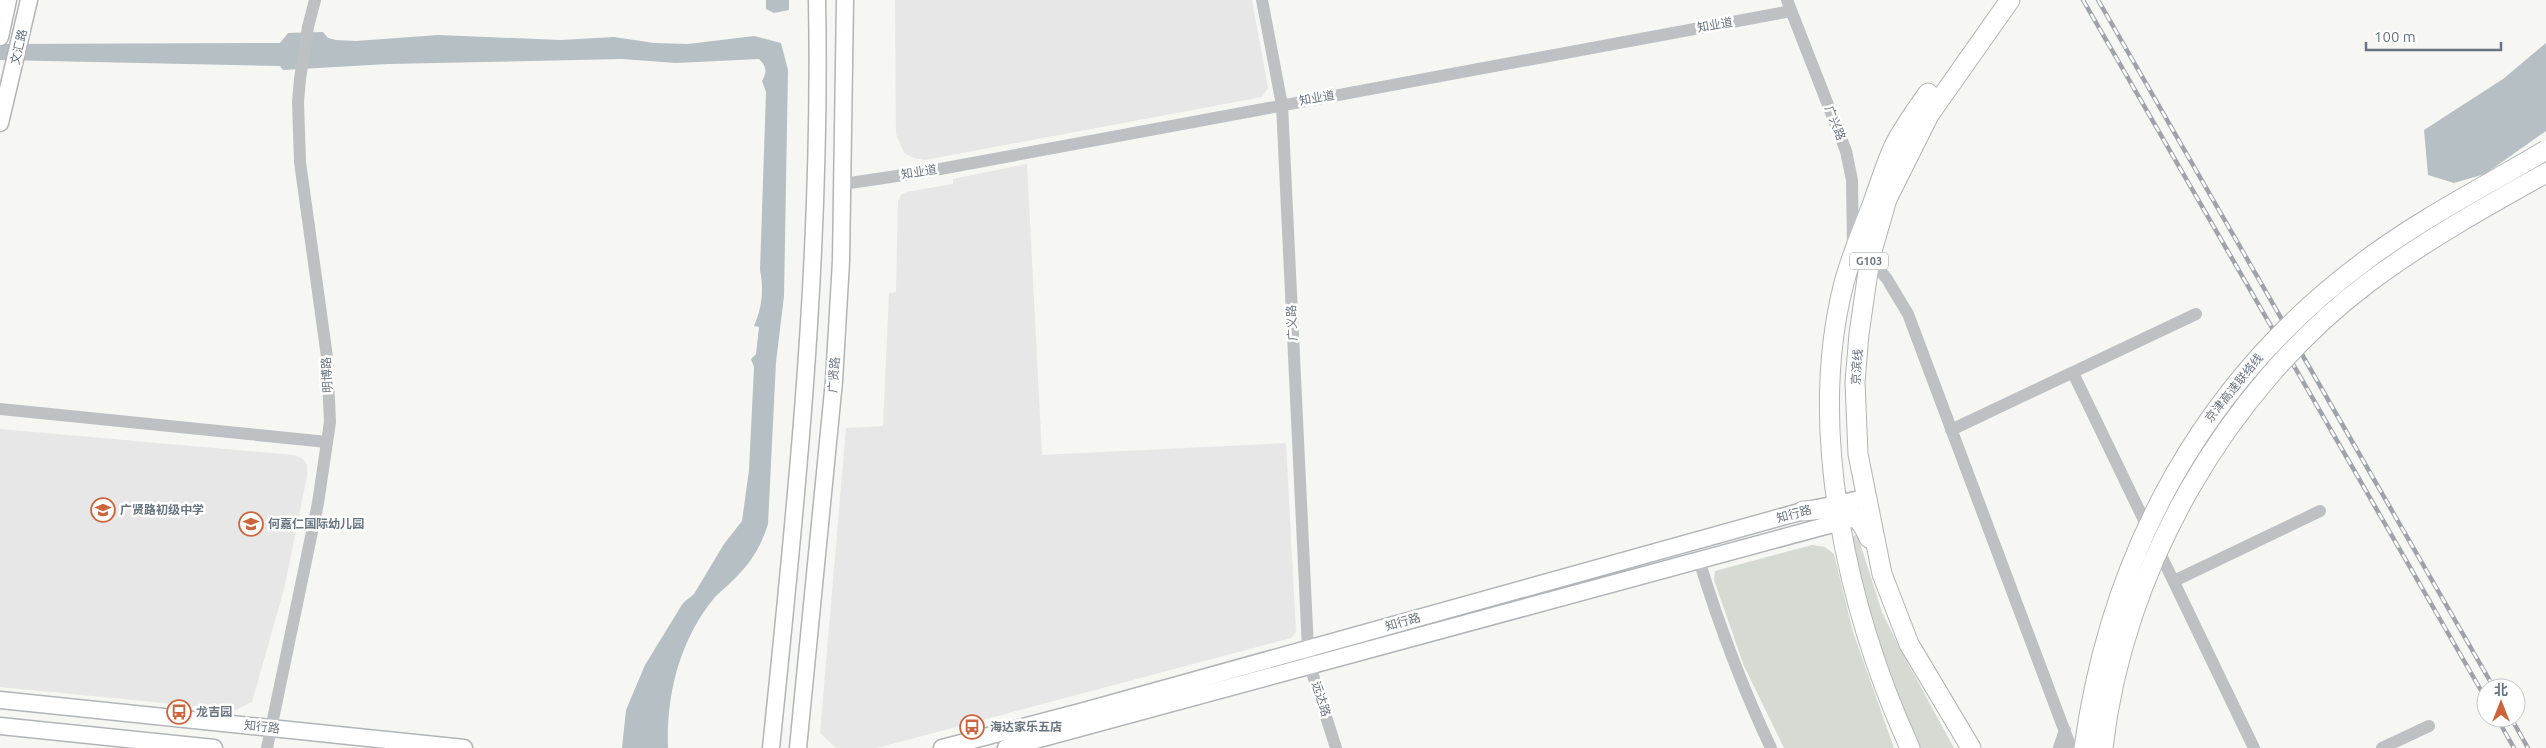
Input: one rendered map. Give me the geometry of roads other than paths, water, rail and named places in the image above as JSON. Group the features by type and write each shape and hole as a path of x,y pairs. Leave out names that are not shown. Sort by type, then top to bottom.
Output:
{"highway":[{"name":"京滨线","path":"1910,747 1881,674 1846,552 1856,438 1855,382 1859,334 1861,255 1894,147 1926,95 1995,0"},
{"name":"京滨线","path":"1851,511 1829,426 1831,373 1840,304 1887,199 1929,115 2010,0"},
{"name":"京津高速联络线","path":"2084,748 2101,656 2123,585 2140,542 2178,467 2226,395 2270,345 2331,287 2368,259 2444,210 2546,150"},
{"name":"京津高速联络线","path":"2103,748 2119,666 2152,568 2190,488 2250,398 2308,336 2366,284 2444,232 2546,173"},
{"path":"1803,511 1851,511 1868,535 1888,594 1909,644 1967,743"}],"main road":[{"name":"文汇路","path":"1,34 8,0"},
{"name":"文汇路","path":"0,123 29,0"},
{"path":"771,748 798,490 811,318 816,172 817,0"},
{"name":"广贤路","path":"798,748 834,391 843,184 846,0"},
{"name":"知行路","path":"942,748 1803,511"},
{"name":"知行路","path":"1006,748 1806,530 1851,511"},
{"path":"1806,530 1833,536 1846,552"},
{"name":"知行路","path":"0,700 464,748"},
{"path":"0,726 214,748"}],"street":[{"name":"明博路","path":"267,748 318,503 330,422 327,357 308,233 300,162 298,102 300,79 308,26 315,0"},
{"name":"广义路","path":"1262,0 1282,105 1308,648"},
{"name":"知业道","path":"843,184 924,172 1282,105 1789,5"},
{"name":"广兴路","path":"1789,5 1846,151 1852,180 1861,255"},
{"path":"1861,255 1887,279 1908,314 2071,748"},
{"path":"1951,430 2196,314"},
{"path":"2073,373 2254,748"},
{"path":"0,409 327,442"},
{"path":"2174,582 2320,511"},
{"path":"1699,560 1721,632 1745,694 1771,748"},
{"name":"远达路","path":"1308,648 1310,666 1336,748"},
{"path":"2382,748 2429,726"},
{"path":"2059,748 2064,730"}],"railway":[{"path":"2083,0 2476,682"},
{"path":"2098,0 2488,678"},
{"path":"2503,728 2514,748"},
{"path":"2517,728 2528,748"}],"place":[{"name":"广贤路初级中学","path":"103,510"},
{"name":"何嘉仁国际幼儿园","path":"251,524"},
{"name":"龙吉园","path":"179,712"},
{"name":"海达家乐五店","path":"972,727"}]}
